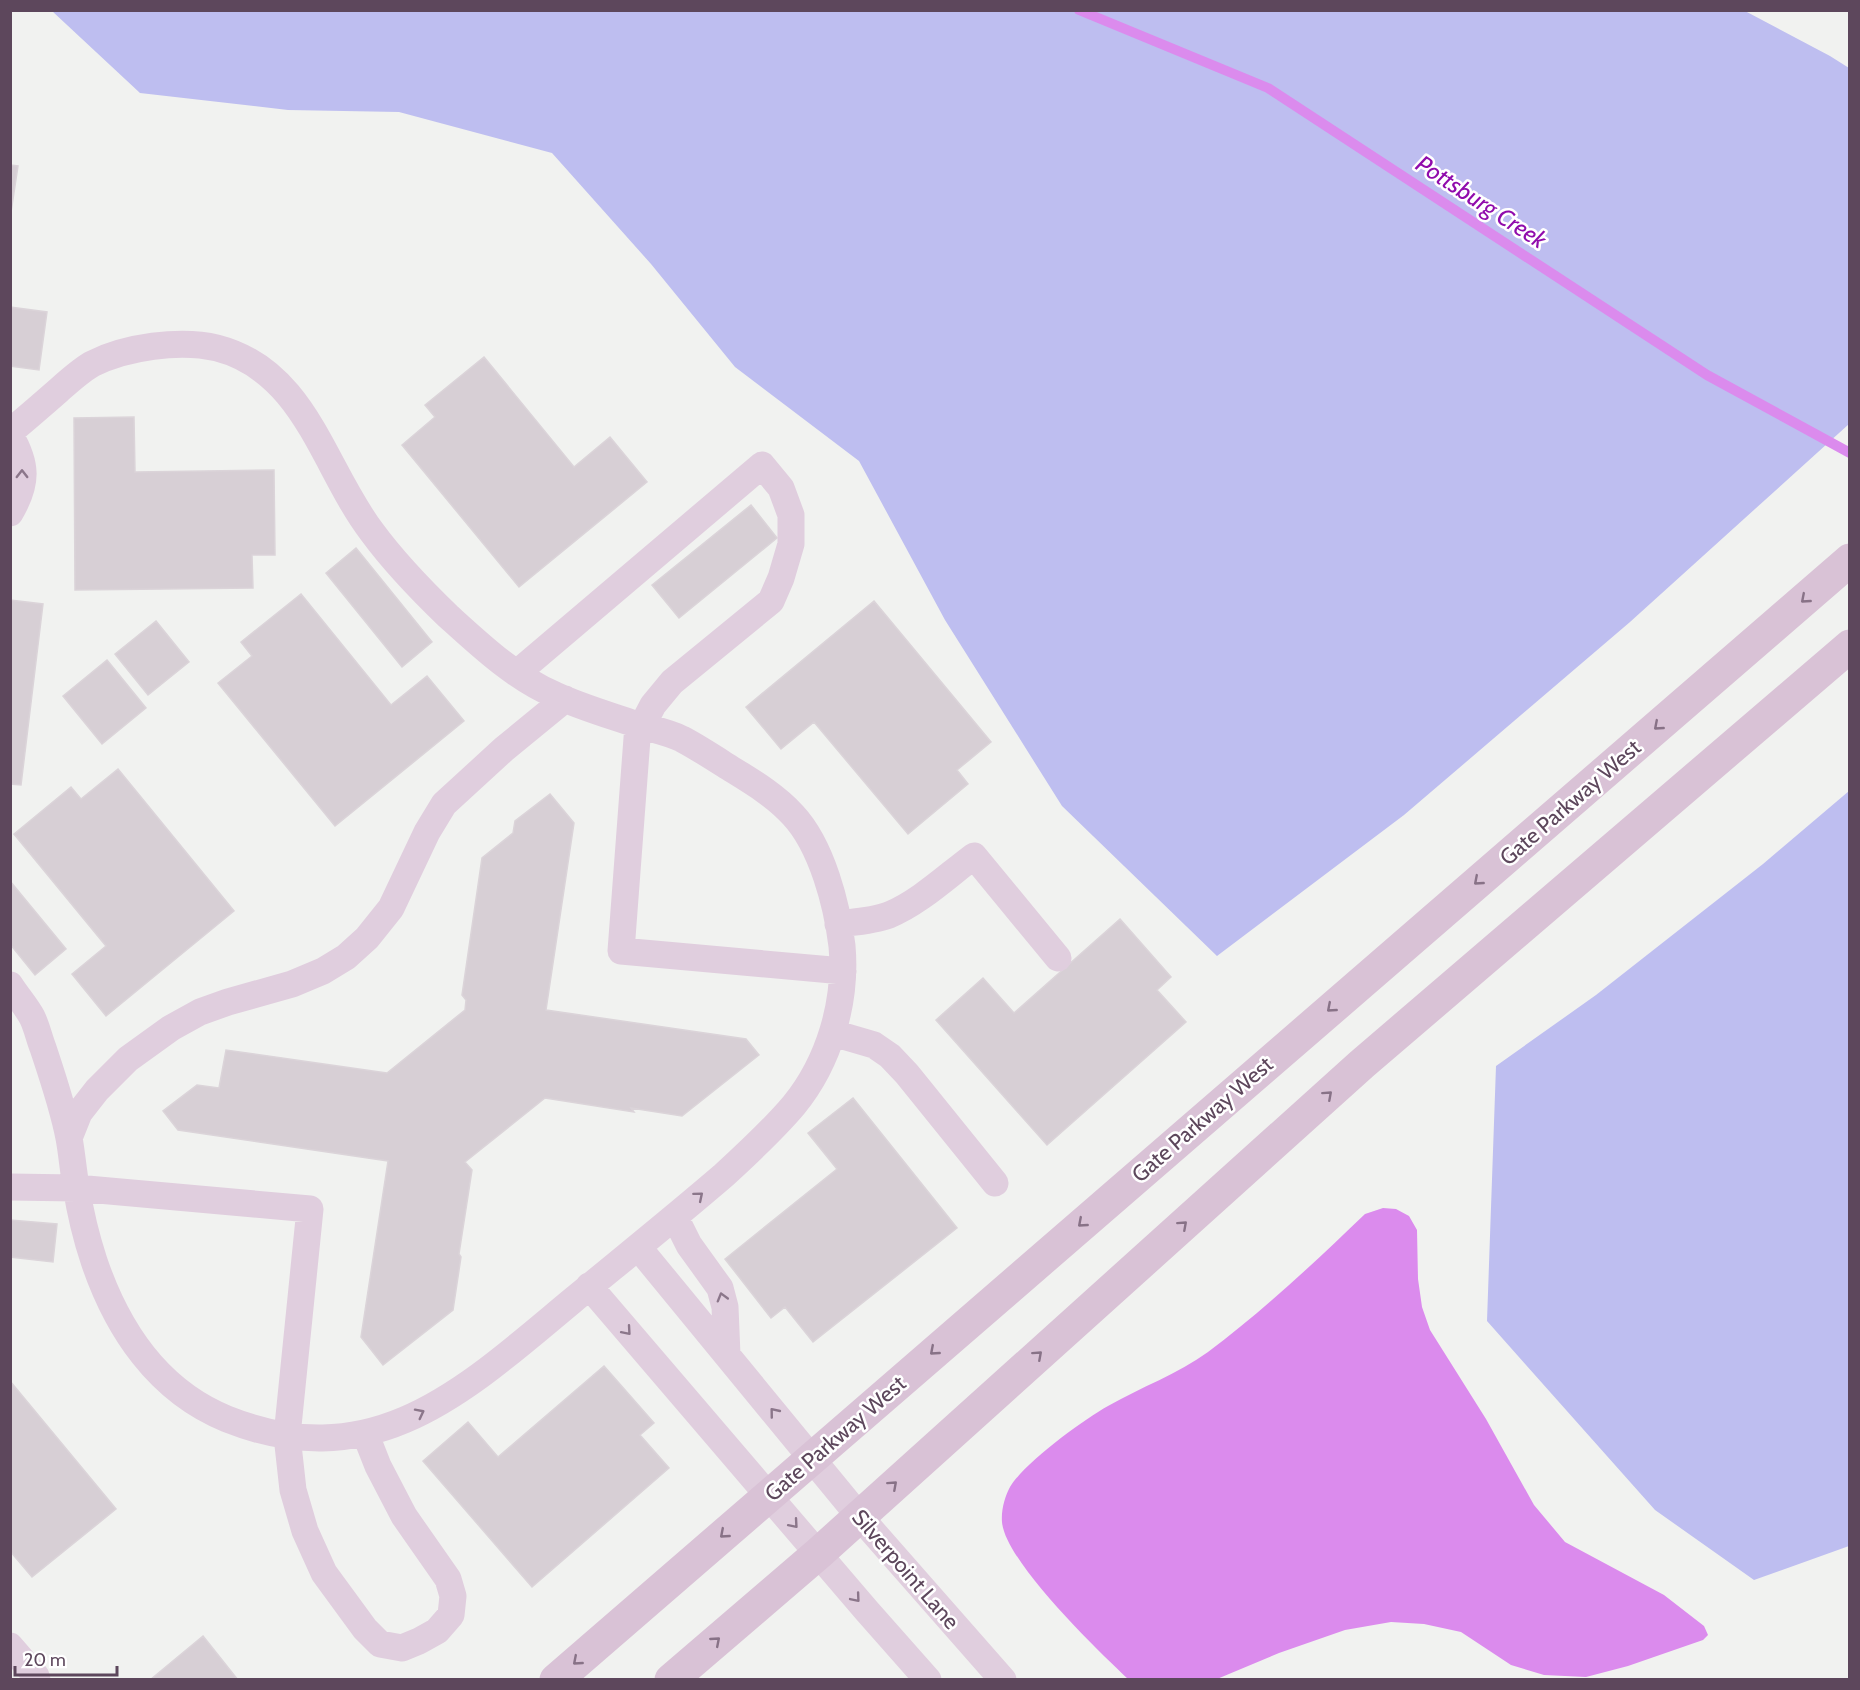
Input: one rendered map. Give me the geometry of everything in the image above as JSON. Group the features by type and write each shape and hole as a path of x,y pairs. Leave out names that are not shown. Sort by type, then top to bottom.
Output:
{"main road":[{"name":"Gate Parkway West","path":"556,1680 1850,560"},
{"path":"671,1680 819,1553 1362,1064 1850,646"}],"street":[{"path":"10,513 19,498 23,476 20,453 10,433 91,365 115,355 143,348 170,345 214,348 245,360 279,383 294,400 371,532 446,614 517,673 553,694 681,739 773,796 795,818 812,844 824,872 838,924 843,971 842,992 833,1033 817,1069 796,1103 758,1144 675,1217 495,1365 450,1397 388,1428 321,1438 287,1436 243,1425 215,1414 169,1383 144,1358 111,1301 94,1261 76,1188 69,1138 57,1088 32,1018 10,985"},
{"path":"517,673 762,465 781,488 791,515 791,544 782,578 771,601 672,682 640,725 621,951 843,971"},
{"path":"69,1138 79,1113 97,1090 128,1059 171,1028 200,1012 292,984 323,971 346,957 367,938 390,908 427,832 444,804 504,749 566,699"},
{"path":"838,924 861,922 889,915 922,895 974,856 1058,958"},
{"path":"833,1033 874,1045 890,1056 995,1183"},
{"path":"10,1187 76,1188 310,1209 287,1436 293,1490 305,1531 324,1573 365,1629 380,1644 402,1648 437,1631 451,1615 453,1596 448,1580 404,1516 378,1466 365,1433"},
{"path":"675,1217 689,1245 720,1288 725,1307 726,1355"},
{"name":"Silverpoint Lane","path":"638,1247 859,1516 1003,1680"},
{"path":"589,1287 928,1680"},
{"path":"10,1646 37,1680"}],"shaded area":[{"path":"52,11 1745,11 1849,68 1849,424 1630,622 1404,815 1217,956 1062,806 945,620 859,461 735,367 651,264 552,153 399,112 288,110 140,93"},
{"path":"1849,791 1849,1546 1754,1580 1655,1510 1487,1321 1496,1066 1596,995 1763,864"},
{"path":"1383,1208 1396,1209 1409,1216 1417,1230 1418,1279 1422,1307 1430,1330 1486,1419 1534,1505 1565,1542 1664,1595 1704,1626 1708,1635 1703,1640 1628,1666 1586,1677 1544,1675 1511,1665 1461,1632 1424,1624 1391,1622 1345,1630 1279,1653 1217,1679 1128,1679 1055,1605 1035,1581 1007,1539 1002,1522 1005,1499 1017,1477 1070,1431 1097,1413 1208,1352 1269,1303 1365,1214"}],"building":[{"path":"10,165 18,166 10,219"},
{"path":"10,307 47,312 39,370 10,366"},
{"path":"484,357 574,467 610,437 647,482 519,587 402,445 435,417 425,405"},
{"path":"134,417 135,472 274,470 275,555 252,555 253,588 75,590 74,418"},
{"path":"751,505 777,538 679,618 652,585"},
{"path":"356,548 432,642 402,667 326,573"},
{"path":"301,594 391,705 427,676 464,721 335,826 218,683 252,656 241,642"},
{"path":"10,600 43,604 21,785 10,784"},
{"path":"874,601 991,742 957,770 968,784 908,834 814,722 781,749 746,707"},
{"path":"156,621 189,662 148,695 115,654"},
{"path":"107,660 146,708 102,744 63,696"},
{"path":"118,769 234,911 106,1016 72,974 106,946 14,834 71,787 81,799"},
{"path":"550,794 574,823 546,1010 746,1039 759,1055 682,1116 631,1108 634,1112 545,1098 465,1162 472,1170 453,1310 383,1365 361,1337 388,1161 178,1130 163,1111 197,1085 219,1088 226,1050 387,1073 465,1010 466,1000 462,995 482,858 513,833 515,821"},
{"path":"10,881 66,949 35,975 10,944"},
{"path":"1120,919 1171,977 1157,990 1186,1022 1047,1145 936,1020 983,978 1014,1013"},
{"path":"853,1098 957,1228 813,1342 785,1307 771,1318 725,1259 837,1169 808,1133"},
{"path":"10,1220 57,1224 53,1262 10,1257"},
{"path":"604,1366 654,1423 640,1435 669,1468 532,1587 423,1461 468,1422 498,1457"},
{"path":"10,1381 116,1509 32,1577 10,1551"},
{"path":"203,1636 238,1680 150,1680"}],"waterway":[{"name":"Pottsburg Creek","path":"1079,10 1268,88 1707,375 1850,453"}]}
